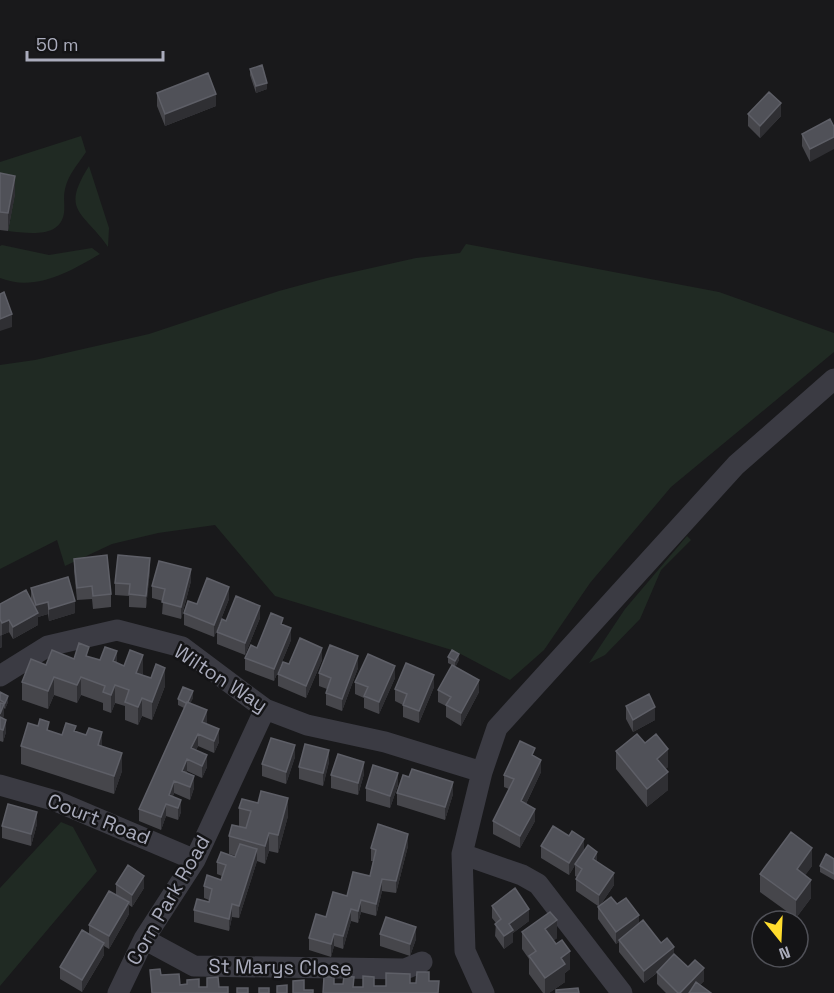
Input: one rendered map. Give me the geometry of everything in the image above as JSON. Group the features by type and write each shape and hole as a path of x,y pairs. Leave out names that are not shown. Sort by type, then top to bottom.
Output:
{"street":[{"path":"484,993 465,951 462,854 482,772 497,728 736,465 834,379"},
{"name":"Wilton Way","path":"0,676 48,646 117,630 182,647 265,709 307,724 385,742 482,772"},
{"name":"Corn Park Road","path":"117,993 144,939 195,860 265,709"},
{"name":"Court Road","path":"0,785 65,805 195,860"},
{"path":"462,854 522,875 538,884 622,993"},
{"name":"St Marys Close","path":"144,939 194,966 405,969 422,962"}],"shaded area":[{"path":"81,136 86,152 66,184 64,213 61,221 50,231 24,233 8,231 15,194 0,191 0,162"},
{"path":"89,166 109,228 108,247 83,218 76,202 80,181"},
{"path":"466,244 719,292 834,333 834,352 671,487 590,583 544,650 510,680 455,651 275,596 215,525 158,533 112,544 65,566 57,540 0,569 0,365 35,360 149,334 279,291 327,278 416,258 460,253"},
{"path":"0,246 49,255 92,248 100,254 52,278 26,283 13,282 0,278"},
{"path":"687,536 691,540 661,570 640,619 605,655 589,663 625,609"},
{"path":"61,822 73,827 97,871 0,986 0,888"}],"building":[{"path":"262,65 267,83 256,86 250,69"},
{"path":"208,73 216,94 165,114 157,93"},
{"path":"769,92 781,103 760,126 748,114"},
{"path":"830,119 834,127 834,137 810,149 802,134"},
{"path":"0,173 15,176 8,213 0,212"},
{"path":"4,292 12,314 0,319 0,294"},
{"path":"107,555 111,594 93,596 92,586 77,588 74,559"},
{"path":"118,555 150,558 146,596 129,594 130,584 115,583"},
{"path":"159,561 191,569 181,607 162,602 165,589 152,586"},
{"path":"68,577 75,601 49,609 48,602 36,605 31,588"},
{"path":"207,578 229,587 214,625 184,613 188,601 197,604"},
{"path":"26,590 38,613 13,627 9,620 2,623 0,604"},
{"path":"236,596 260,606 245,643 217,632 222,619 226,621"},
{"path":"271,613 283,618 281,624 291,628 274,669 245,658 251,645 257,648"},
{"path":"300,638 322,648 306,686 278,674 283,662 289,664"},
{"path":"79,643 89,647 86,656 100,660 105,647 117,651 113,661 124,666 130,650 143,655 136,673 151,678 156,664 165,668 152,702 142,698 138,707 125,702 129,690 115,685 111,695 103,692 105,686 81,677 77,685 54,677 48,691 22,682 31,659 46,665 52,650 74,659"},
{"path":"330,645 358,656 342,699 326,693 331,678 319,673"},
{"path":"452,650 459,654 455,661 448,657"},
{"path":"368,654 395,666 379,702 364,696 368,687 355,682"},
{"path":"406,663 434,675 419,711 403,705 407,694 395,689"},
{"path":"452,665 479,680 461,713 446,705 451,697 438,690"},
{"path":"183,687 193,691 186,703 178,699"},
{"path":"0,692 8,696 5,703 0,700"},
{"path":"649,694 655,707 633,720 626,706"},
{"path":"187,702 207,710 202,722 219,729 214,741 198,734 191,748 207,755 202,766 187,759 182,771 194,776 190,787 174,781 169,795 181,800 178,808 166,804 161,817 139,809"},
{"path":"0,717 6,720 3,730 0,729"},
{"path":"40,719 49,722 47,730 62,735 66,723 76,726 74,731 86,735 89,728 102,732 98,745 122,753 114,776 21,746 28,723 38,726"},
{"path":"637,734 645,743 656,734 668,749 657,759 668,772 647,789 616,751"},
{"path":"271,738 295,745 286,772 262,764"},
{"path":"520,741 535,748 532,755 541,760 521,801 535,809 520,836 493,821 514,779 504,775"},
{"path":"305,744 329,750 323,773 299,767"},
{"path":"338,754 364,762 358,783 331,775"},
{"path":"373,765 398,773 390,796 366,788"},
{"path":"412,769 453,782 445,807 397,793 403,775 409,777"},
{"path":"261,791 288,798 278,835 269,833 265,846 229,836 232,825 246,828 251,811 239,808 242,799 258,803"},
{"path":"8,804 37,812 31,834 2,826"},
{"path":"378,824 408,834 396,881 382,879 376,904 361,900 358,911 351,909 343,936 334,934 331,944 309,938 316,914 326,917 333,892 347,896 353,872 370,876 376,850 371,848"},
{"path":"553,826 569,836 572,831 584,839 569,863 541,846"},
{"path":"791,832 812,848 797,869 811,880 796,900 760,874"},
{"path":"240,844 257,849 239,906 232,904 229,919 194,910 197,899 209,902 212,889 204,886 207,875 221,880 226,865 217,862 221,852 235,857"},
{"path":"588,845 597,852 593,859 614,873 599,895 576,879 582,869 575,864"},
{"path":"826,854 834,859 834,874 820,866"},
{"path":"128,865 144,876 132,895 116,884"},
{"path":"515,888 529,909 509,924 513,930 504,936 495,924 501,919 492,906"},
{"path":"109,891 129,902 109,936 89,925"},
{"path":"611,897 617,904 626,898 639,915 616,932 598,907"},
{"path":"550,912 557,920 545,929 556,944 562,940 570,951 561,958 565,964 545,978 529,956 536,951 522,932"},
{"path":"386,917 416,927 410,944 380,934"},
{"path":"643,920 661,943 667,938 674,947 644,971 619,940"},
{"path":"82,930 104,943 82,980 60,967"},
{"path":"674,954 688,967 695,960 704,968 680,993 657,972"},
{"path":"160,969 161,975 179,974 180,985 187,984 187,980 199,979 199,987 207,987 207,978 218,977 219,987 228,987 228,993 152,993 150,970"},
{"path":"417,972 429,972 429,981 439,981 438,993 323,993 324,977 334,977 334,984 343,984 344,976 354,977 353,987 363,987 363,976 374,977 374,986 386,986 386,973 410,974 410,983 416,983"},
{"path":"304,980 304,990 313,990 313,993 293,993 293,981"},
{"path":"696,982 711,993 689,993"},
{"path":"287,985 287,993 277,993 277,986"},
{"path":"237,988 248,988 248,993 237,993"},
{"path":"259,988 269,988 269,993 259,993"},
{"path":"578,988 579,993 556,993 556,990"}]}
